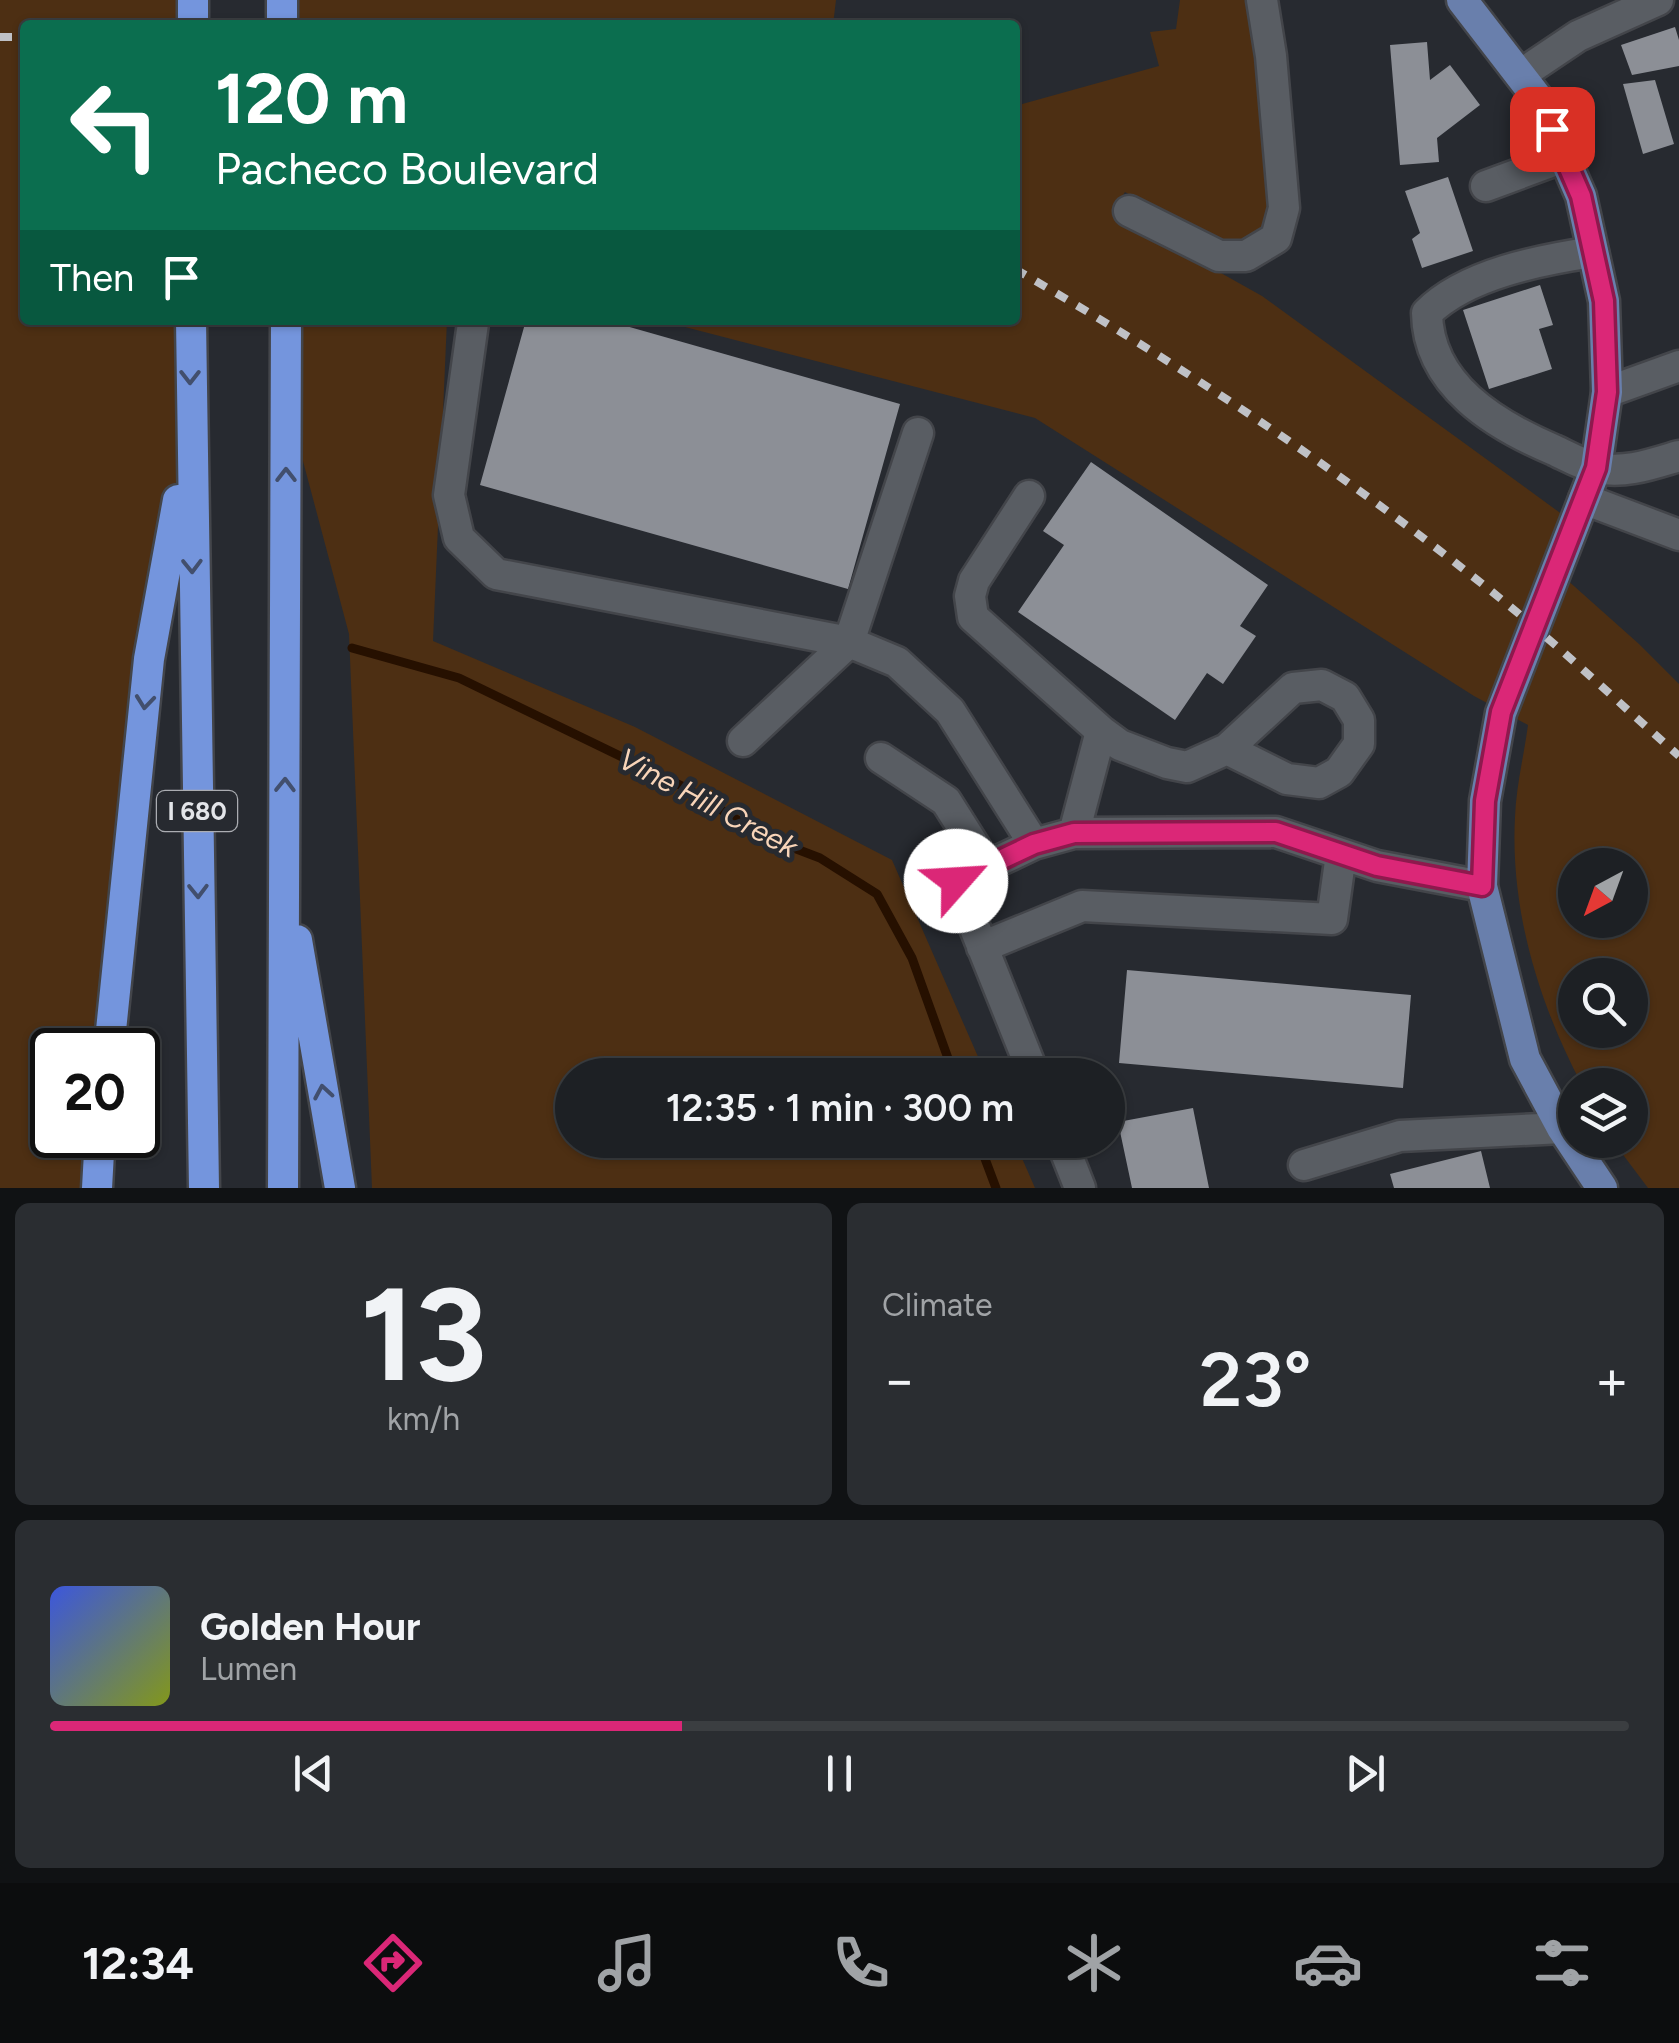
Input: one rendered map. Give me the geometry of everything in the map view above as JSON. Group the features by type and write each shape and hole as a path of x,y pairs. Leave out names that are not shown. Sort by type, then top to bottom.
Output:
{"highway":[{"name":"I 680","path":"191,325 204,1188"},
{"path":"283,1188 286,325"},
{"path":"111,1028 149,659 190,434"},
{"path":"283,858 340,1188"},
{"path":"96,1188 98,1158"}],"main road":[{"path":"1462,0 1539,100 1581,196 1604,301 1607,392 1596,468 1501,712 1485,801 1482,886 1526,1059 1558,1120"},
{"path":"1582,1158 1602,1188"}],"street":[{"path":"1129,211 1218,256 1246,256 1276,238 1284,208 1271,56 1262,0"},
{"path":"1520,74 1578,36 1658,0"},
{"path":"1486,186 1564,158"},
{"path":"1594,252 1531,262 1442,298 1427,313 1427,335 1450,378 1484,413 1510,430 1596,468 1631,470 1679,456"},
{"path":"473,325 448,495 459,538 496,574 849,642 898,662 950,711 1034,844"},
{"path":"1607,392 1679,366"},
{"path":"742,741 849,642 918,433"},
{"path":"1028,496 974,581 970,596 974,617 1120,745 1187,767 1227,749"},
{"path":"1584,498 1679,535"},
{"path":"1074,833 1101,731"},
{"path":"881,758 946,801 987,866"},
{"path":"1027,1058 956,881 1034,844 1074,833 1276,832 1377,866 1482,886"},
{"path":"982,947 1082,906 1332,918 1341,854"},
{"path":"1304,1165 1400,1136 1558,1128"},
{"path":"1068,1158 1080,1188"}],"shaded area":[{"path":"0,0 195,0 195,20 20,20 20,325 191,325 190,434 112,1028 30,1028 30,1158 99,1158 97,1188 0,1188"},
{"path":"282,0 836,0 834,20 282,20"},
{"path":"1180,0 1253,0 1275,221 1245,245 1215,243 1125,192 1112,212 1262,296 1574,523 1556,570 1679,684 1679,1188 1648,1188 1626,1158 1648,1158 1648,1068 1574,1068 1564,1048 1648,1048 1648,958 1558,958 1558,1033 1530,956 1517,887 1515,852 1516,806 1528,725 1474,696 1035,418 677,325 1020,325 1020,105 1159,66 1150,32 1176,29"},
{"path":"286,325 447,325 433,641 635,727 892,860 979,1058 555,1058 555,1158 1022,1158 1035,1188 372,1188 349,634 287,401"}],"building":[{"path":"1675,27 1679,66 1632,75 1621,45"},
{"path":"1427,42 1430,80 1450,65 1480,105 1437,138 1439,162 1400,165 1390,45"},
{"path":"1655,80 1674,144 1643,154 1623,84"},
{"path":"1448,177 1473,251 1422,268 1412,239 1420,233 1405,191"},
{"path":"1540,285 1553,325 1539,329 1552,369 1489,389 1463,310"},
{"path":"525,325 623,325 900,404 848,589 480,485"},
{"path":"1091,462 1268,585 1240,626 1256,636 1223,684 1207,673 1175,720 1018,612 1064,545 1043,531"},
{"path":"1127,970 1411,995 1403,1088 1125,1064 1125,1058 1119,1058"},
{"path":"1193,1108 1209,1188 1132,1188 1125,1155 1125,1121"},
{"path":"1481,1151 1490,1188 1394,1188 1390,1174"}],"waterway":[{"name":"Vine Hill Creek","path":"352,648 459,678 684,787 765,837 820,858 877,894 912,958 948,1058"},
{"name":"Vine Hill Creek","path":"985,1158 996,1188"}],"railway":[{"path":"0,37 20,37"},
{"path":"1020,272 1199,381 1377,504 1515,611 1679,756"}],"route":[{"path":"956,881 1034,844 1074,833 1276,832 1377,866 1482,886 1485,801 1501,712 1596,468 1607,392 1604,301 1581,196 1552,129"}]}
